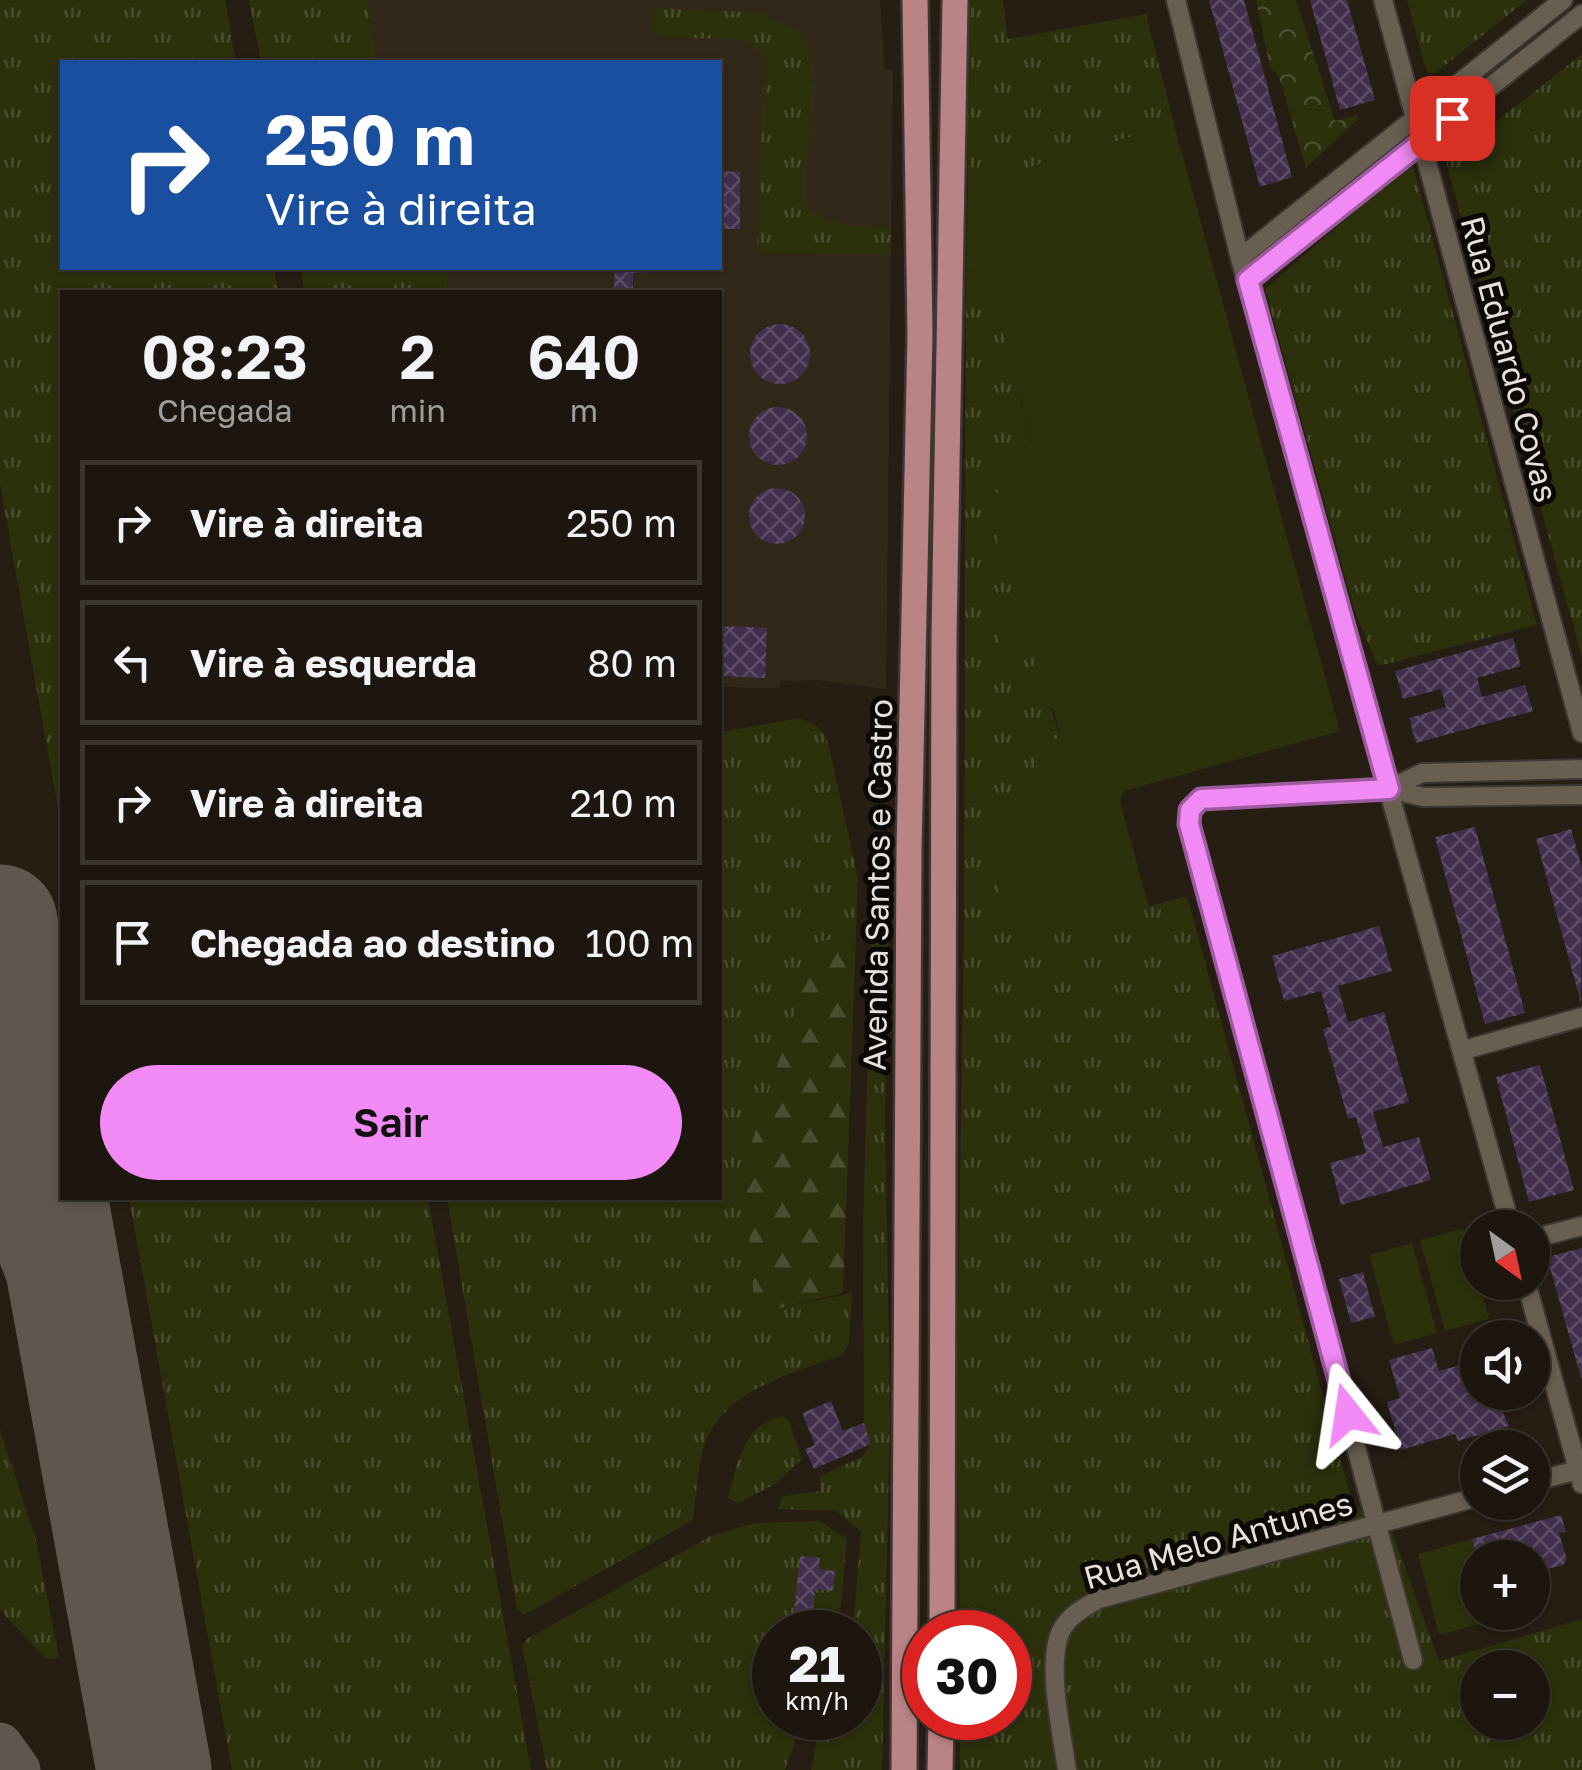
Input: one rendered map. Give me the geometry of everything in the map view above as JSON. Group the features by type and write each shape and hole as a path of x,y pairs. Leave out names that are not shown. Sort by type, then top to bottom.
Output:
{"main road":[{"name":"Avenida Santos e Castro","path":"904,1770 908,850 920,334 915,0"},
{"name":"Avenida Santos e Castro","path":"942,1610 944,638 956,0"},
{"path":"940,1770 941,1740"}],"street":[{"path":"1176,0 1240,258 1464,1050 1505,1210"},
{"name":"Rua Eduardo Covas","path":"1383,0 1582,733"},
{"path":"1240,258 1563,0"},
{"path":"1248,280 1582,14"},
{"path":"1389,789 1422,773 1582,768"},
{"path":"1414,1660 1189,824 1190,810 1201,799 1389,789 1423,798 1582,794"},
{"path":"1464,1050 1582,1017"},
{"path":"1550,1235 1582,1226"},
{"path":"1531,1300 1581,1474 1550,1479"},
{"name":"Rua Melo Antunes","path":"1067,1770 1054,1662 1064,1625 1078,1612 1098,1600 1460,1502"}],"shaded area":[{"path":"367,0 880,0 885,70 893,70 886,689 815,680 781,681 779,688 722,687 722,290 447,290 448,270 722,270 722,60 377,60"}],"green space":[{"path":"0,0 225,0 236,60 60,60 60,270 274,270 278,290 60,290 60,820 0,484"},
{"path":"249,0 367,0 377,60 261,60"},
{"path":"966,0 1003,0 1008,39 1146,14 1174,124 968,186"},
{"path":"1256,0 1296,0 1335,121 1357,115 1358,119 1306,168 1279,77 1270,67"},
{"path":"1407,0 1527,0 1435,73 1427,73"},
{"path":"654,8 768,13 768,19 793,29 808,46 814,69 805,182 807,205 835,222 891,227 890,255 757,253 765,57 746,40 661,37 654,30"},
{"path":"1582,54 1582,658 1446,161"},
{"path":"1174,124 1340,731 1124,791 1120,802 1149,907 1019,943 1000,908 993,819 1027,806 1038,770 1032,749 1060,737 1054,709 1014,697 1012,679 1036,664 1032,645 999,645 993,602 1029,586 1022,564 1000,559 996,532 1014,528 1009,497 994,488 995,465 1032,443 986,269 966,271 968,186"},
{"path":"1412,162 1537,625 1378,666 1354,609 1265,289"},
{"path":"986,268 1032,444 1009,497 1029,586 1000,645 1032,644 1060,738 1046,762 1029,811 1019,942 1187,896 1352,1502 1393,1534 1439,1661 1460,1655 1460,1740 1550,1740 1550,1650 1476,1650 1582,1619 1582,1770 960,1770 960,1740 1032,1740 1032,1610 960,1610 957,1384 964,916 966,272"},
{"path":"300,270 448,270 447,290 305,290"},
{"path":"800,718 816,725 827,739 858,877 856,936 818,942 744,1166 755,1313 852,1293 849,1343 842,1355 768,1383 734,1404 720,1418 702,1453 693,1520 524,1615 517,1608 447,1200 722,1200 722,732"},
{"path":"890,838 885,1120 890,1420 882,1770 811,1770 817,1740 882,1740 882,1610 854,1610 861,1532 837,1511 778,1509 783,1496 821,1491 820,1476 862,1457 871,1444 864,1423 863,1231 872,887 879,840"},
{"path":"856,936 843,1293 755,1314 744,1166 818,942"},
{"path":"129,1200 428,1200 531,1770 232,1770"},
{"path":"1460,1229 1460,1300 1484,1300 1489,1319 1460,1320 1460,1327 1445,1331 1420,1240"},
{"path":"1412,1243 1437,1333 1394,1345 1369,1255"},
{"path":"782,1416 789,1420 802,1459 775,1484 739,1503 728,1498 750,1437 769,1420"},
{"path":"0,1429 36,1540 59,1656 54,1659 45,1658 0,1610"},
{"path":"820,1521 847,1539 839,1610 752,1610 752,1740 795,1740 785,1770 547,1770 522,1645 527,1639 711,1536 754,1523"},
{"path":"1460,1542 1460,1629 1439,1635 1418,1554"}],"building":[{"path":"1209,0 1244,0 1292,177 1260,187"},
{"path":"1310,0 1347,0 1375,100 1340,110"},
{"path":"722,171 740,172 740,229 722,229"},
{"path":"615,270 645,270 633,273 633,288 614,288"},
{"path":"780,324 801,333 810,354 801,375 780,384 759,375 750,354 759,333"},
{"path":"778,407 798,416 807,436 798,456 778,465 758,456 749,436 758,416"},
{"path":"777,488 797,496 805,516 797,536 777,544 757,536 749,516 757,496"},
{"path":"722,626 767,628 765,678 722,676"},
{"path":"1513,638 1521,666 1477,678 1482,697 1525,685 1533,711 1416,743 1409,718 1446,707 1441,689 1403,699 1395,671"},
{"path":"1475,827 1525,1013 1485,1024 1435,837"},
{"path":"1571,829 1582,868 1581,1003 1536,839"},
{"path":"1379,926 1392,971 1338,986 1348,1022 1384,1012 1409,1102 1373,1112 1383,1147 1419,1137 1431,1180 1341,1205 1330,1163 1366,1153 1356,1117 1348,1119 1323,1029 1331,1027 1321,991 1284,1001 1272,956"},
{"path":"1540,1065 1574,1190 1529,1202 1496,1077"},
{"path":"1582,1248 1582,1378 1550,1268 1550,1256"},
{"path":"1363,1272 1375,1317 1351,1323 1339,1279"},
{"path":"1432,1348 1439,1371 1460,1365 1460,1410 1502,1410 1509,1426 1460,1430 1460,1440 1455,1434 1401,1450 1387,1402 1400,1398 1389,1360"},
{"path":"831,1401 843,1431 864,1423 871,1444 814,1469 805,1449 815,1445 802,1413"},
{"path":"1561,1515 1566,1532 1559,1533 1567,1560 1563,1565 1550,1568 1550,1540 1472,1540 1550,1520"},
{"path":"800,1556 820,1558 819,1569 835,1571 833,1591 815,1589 813,1610 794,1610"}],"taxiway":[{"path":"0,1206 67,1384 117,1567"},
{"path":"0,1745 18,1770"}],"runway":[{"path":"0,922 154,1770"}],"route":[{"path":"1348,1414 1189,824 1190,810 1201,799 1389,789 1248,280 1452,118"}]}
